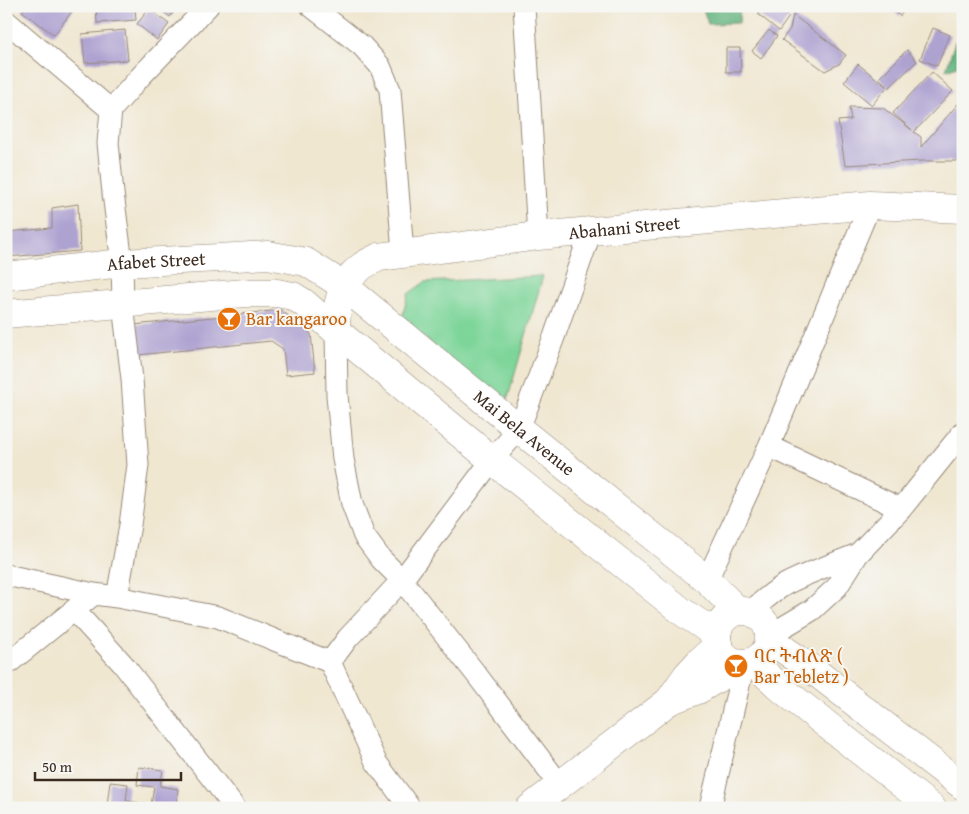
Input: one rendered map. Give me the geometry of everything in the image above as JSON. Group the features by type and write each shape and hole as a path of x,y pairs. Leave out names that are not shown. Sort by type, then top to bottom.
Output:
{"main road":[{"name":"Abahani Street","path":"336,331 337,306 344,286 362,266 379,257 538,236 870,205 963,209"},
{"name":"Afabet Street","path":"6,276 122,263 268,254 306,262"},
{"name":"Mai Bela Avenue","path":"306,262 344,286 744,612"},
{"path":"6,314 245,293 276,293 293,296 304,303 492,460 717,640 723,654 731,661 746,663 783,690 932,808"},
{"path":"530,808 669,701 698,690 746,663 759,659 768,647 770,637 768,628 763,620 757,615 744,612 730,614 723,620 719,627 717,640 687,675 669,701"},
{"path":"770,637 963,786"}],"street":[{"path":"117,598 138,465 132,379 123,305 122,263 108,143 111,110 208,6"},
{"path":"310,6 362,46 380,66 390,90 403,253"},
{"path":"524,6 538,236"},
{"path":"6,21 111,110"},
{"path":"707,580 769,446 870,205"},
{"path":"330,662 348,638 402,580 492,460 519,429 554,338 591,231"},
{"path":"336,331 337,394 343,458 352,504 364,536 381,559 402,580 476,674 560,785"},
{"path":"770,637 812,610 837,588 858,554 902,509 963,432"},
{"path":"769,446 902,509"},
{"path":"744,612 789,582 858,554"},
{"path":"6,575 94,594 218,617 330,662 376,762 410,808"},
{"path":"6,665 94,594"},
{"path":"74,610 122,663 235,808"},
{"path":"710,808 746,663"}],"green space":[{"path":"702,6 740,6 739,23 708,24"},
{"path":"963,36 963,64 946,70 955,42"},
{"path":"543,276 505,408 402,318 408,294 425,282"}],"building":[{"path":"26,6 76,6 54,35 22,11"},
{"path":"96,6 135,6 136,20 97,23"},
{"path":"155,6 178,6 170,17"},
{"path":"763,6 775,6 789,17 779,31 758,14"},
{"path":"886,6 907,6 900,16"},
{"path":"149,9 169,24 157,40 137,24"},
{"path":"793,15 846,55 839,64 825,71 782,40 790,29"},
{"path":"933,28 950,35 937,66 920,59"},
{"path":"125,30 128,60 85,63 82,34"},
{"path":"769,30 777,36 761,58 752,51"},
{"path":"726,48 740,48 741,72 726,72"},
{"path":"907,50 917,61 889,88 879,78"},
{"path":"858,64 887,87 872,105 844,82"},
{"path":"932,72 953,91 914,132 921,137 921,147 963,98 963,155 957,161 845,165 838,121 851,120 849,107 883,108 912,130 893,113"},
{"path":"78,204 80,251 6,257 6,232 52,228 52,208"},
{"path":"281,310 311,334 315,372 286,375 283,349 271,341 138,355 134,325"},
{"path":"139,767 163,770 160,786 178,789 176,805 187,808 166,808 151,805 154,787 137,785"},
{"path":"110,782 128,784 126,801 144,803 143,808 123,808 107,805"}],"place":[{"name":"Bar kangaroo","path":"229,319"},
{"name":"ባር ትብለጽ ( Bar Tebletz )","path":"736,666"}]}
